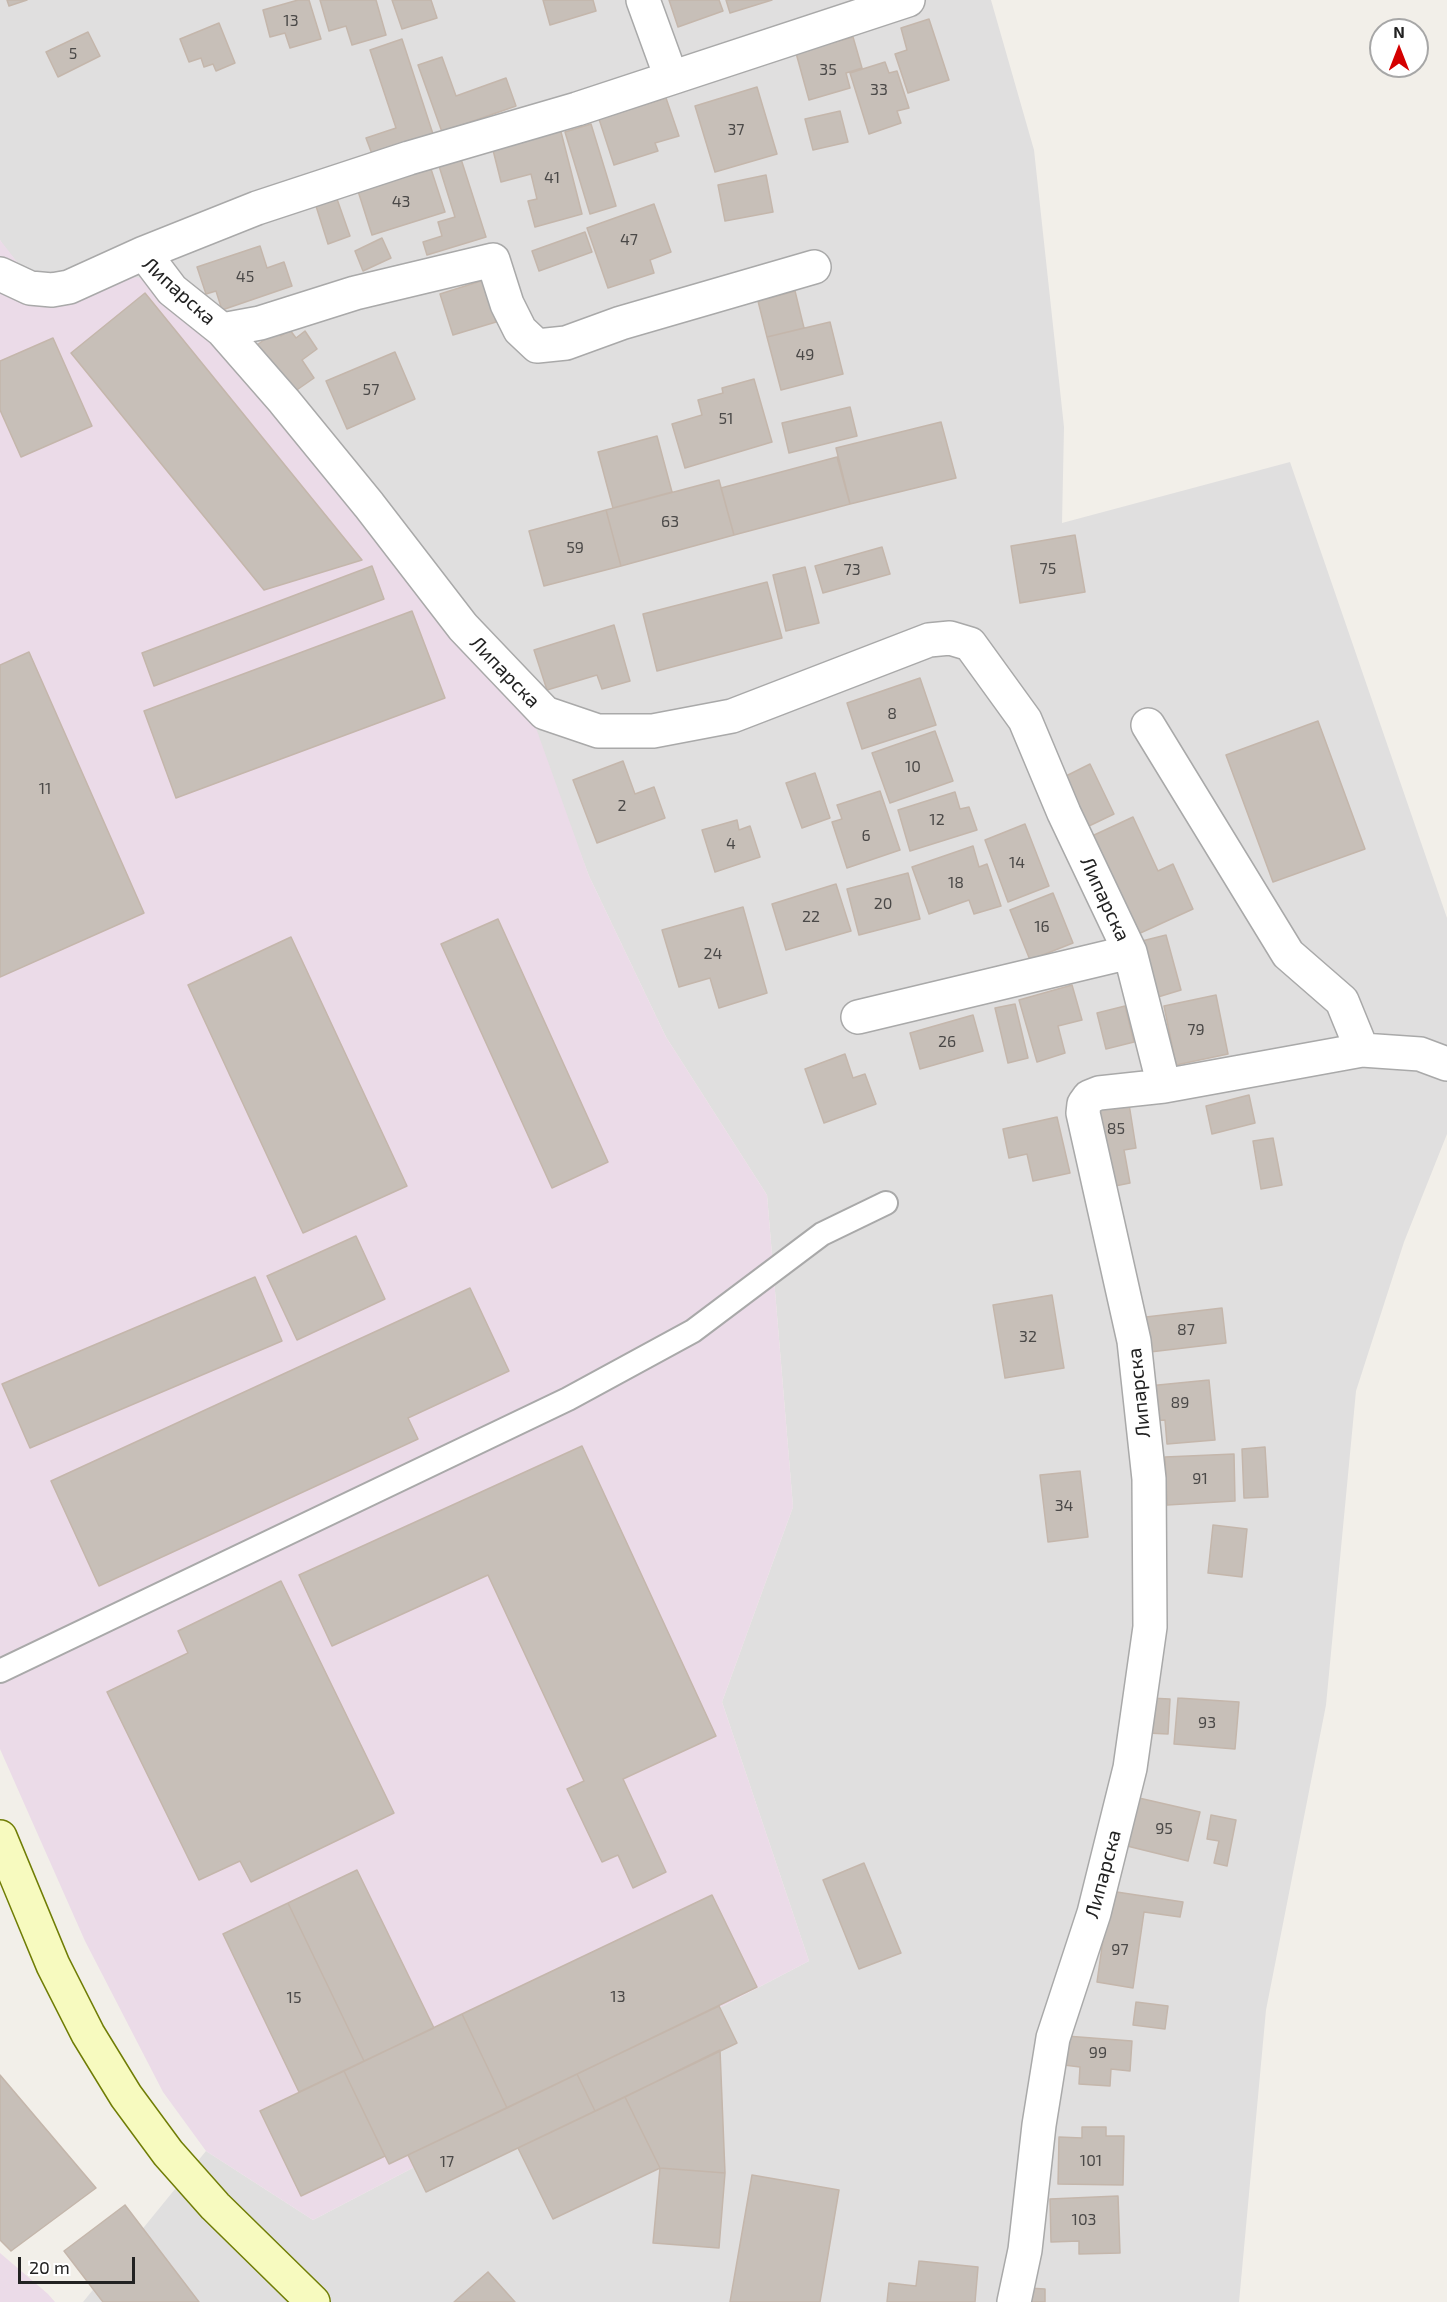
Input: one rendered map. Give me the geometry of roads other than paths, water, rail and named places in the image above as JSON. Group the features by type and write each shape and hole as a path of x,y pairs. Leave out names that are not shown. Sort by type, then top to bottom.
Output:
{"main road":[{"path":"0,1837 53,1965 87,2034 126,2096 168,2152 215,2206 313,2302"}],"street":[{"path":"643,0 670,77"},
{"path":"144,253 257,208 409,158 577,109 908,0"},
{"name":"Липарска","path":"0,274 30,288 60,288 144,253 172,290 222,330 369,505 463,627 545,713 598,731 653,731 732,716 930,640 950,639 970,644 1026,720 1064,813 1130,952 1164,1086 1099,1093 1089,1097 1084,1104 1083,1113 1134,1341 1149,1479 1150,1628 1130,1768 1094,1913 1053,2038 1039,2125 1024,2250 1014,2302"},
{"path":"222,330 260,323 355,293 493,260 507,304 520,330 537,346 566,343 621,323 814,267"},
{"path":"1148,725 1288,954 1342,1001 1362,1050"},
{"path":"858,1017 1130,952"},
{"path":"1164,1086 1362,1050 1420,1054 1447,1064"}],"lane":[{"path":"0,1671 568,1399 693,1330 822,1234 886,1203"}]}
